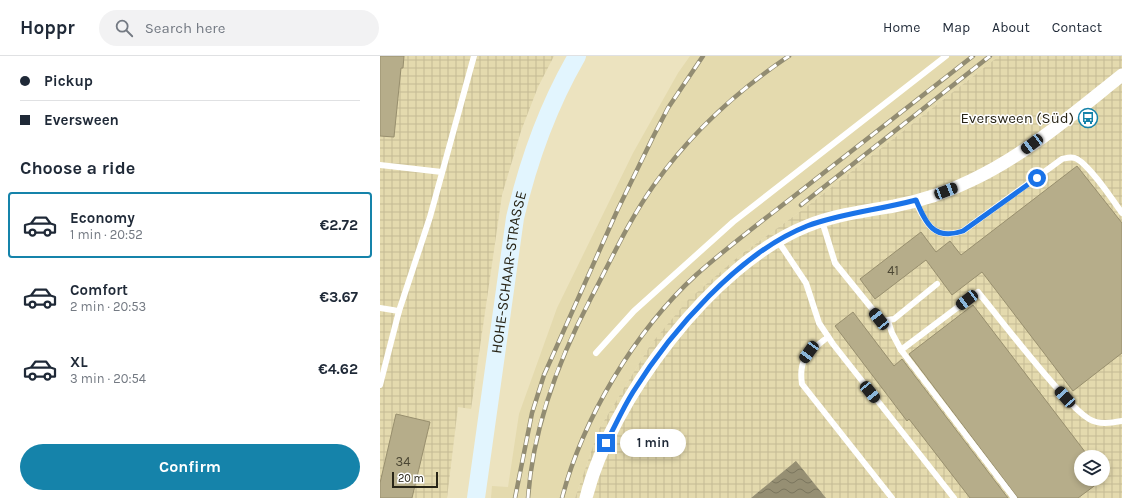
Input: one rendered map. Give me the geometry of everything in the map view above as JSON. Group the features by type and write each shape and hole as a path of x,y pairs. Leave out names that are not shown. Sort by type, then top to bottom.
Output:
{"main road":[{"name":"HOHE-SCHAAR-STRASSE","path":"476,498 515,218 525,179 554,101 577,56"}],"street":[{"path":"586,498 606,443 633,393 658,355 699,306 716,289 748,262 778,241 805,227 852,212 896,206 971,181 1009,161 1121,78"}],"lane":[{"path":"380,385 399,311 430,217 474,56"},
{"path":"596,353 634,311 733,222 946,56"},
{"path":"916,200 930,227 941,233 951,235 963,231 1062,159 1070,157 1077,158 1085,165 1122,213"},
{"path":"380,165 442,172"},
{"path":"822,221 835,263 882,321 894,319 937,284"},
{"path":"778,241 806,283 815,312 828,337 954,498"},
{"path":"901,350 978,292 1075,408 1089,419 1097,422 1111,424 1122,421"},
{"path":"380,308 399,311"},
{"path":"888,321 892,334 901,350 1014,498"},
{"path":"828,337 809,352 802,362 800,372 802,384 892,498"}],"shaded area":[{"path":"380,56 554,56 538,87 521,131 502,195 471,409 458,407 447,498 380,498"},
{"path":"690,56 999,56 801,211 739,256 651,344 599,429 575,498 491,498 492,486 508,487 519,414 557,308 633,153 678,73"},
{"path":"999,56 1122,56 1122,498 826,498 796,462 751,498 575,498 599,429 651,344 688,300 739,256 801,211"}],"water":[{"path":"796,461 826,498 751,498"}],"building":[{"path":"380,56 404,56 403,68 401,68 394,137 380,136"},
{"path":"1077,166 1122,223 1122,353 1073,391 982,272 952,295 926,260 875,299 860,279 921,232 936,252 950,241 961,255"},
{"path":"973,305 1084,450 1074,450 1074,486 1094,486 1078,498 1018,498 909,354"},
{"path":"853,312 894,366 902,359 1008,498 970,498 909,419 907,421 835,326"},
{"path":"396,414 430,422 412,498 380,498 380,483"}],"railway":[{"path":"515,498 532,413 544,375 617,211 653,137 668,108 703,56"},
{"path":"528,498 535,446 541,420 558,370 579,322 636,212 668,166 699,131 733,99 789,56"},
{"path":"562,498 571,468 583,437 614,378 632,349 652,322 674,297 696,275 739,239 973,56"},
{"path":"801,205 990,56"}],"place":[{"name":"Eversween (Süd)","path":"1088,118"}],"route":[{"path":"606,443 633,393 658,355 699,306 728,278 778,241 805,227 832,217 852,212 896,206 916,200 930,227 941,233 951,235 963,231 1037,178"}]}
